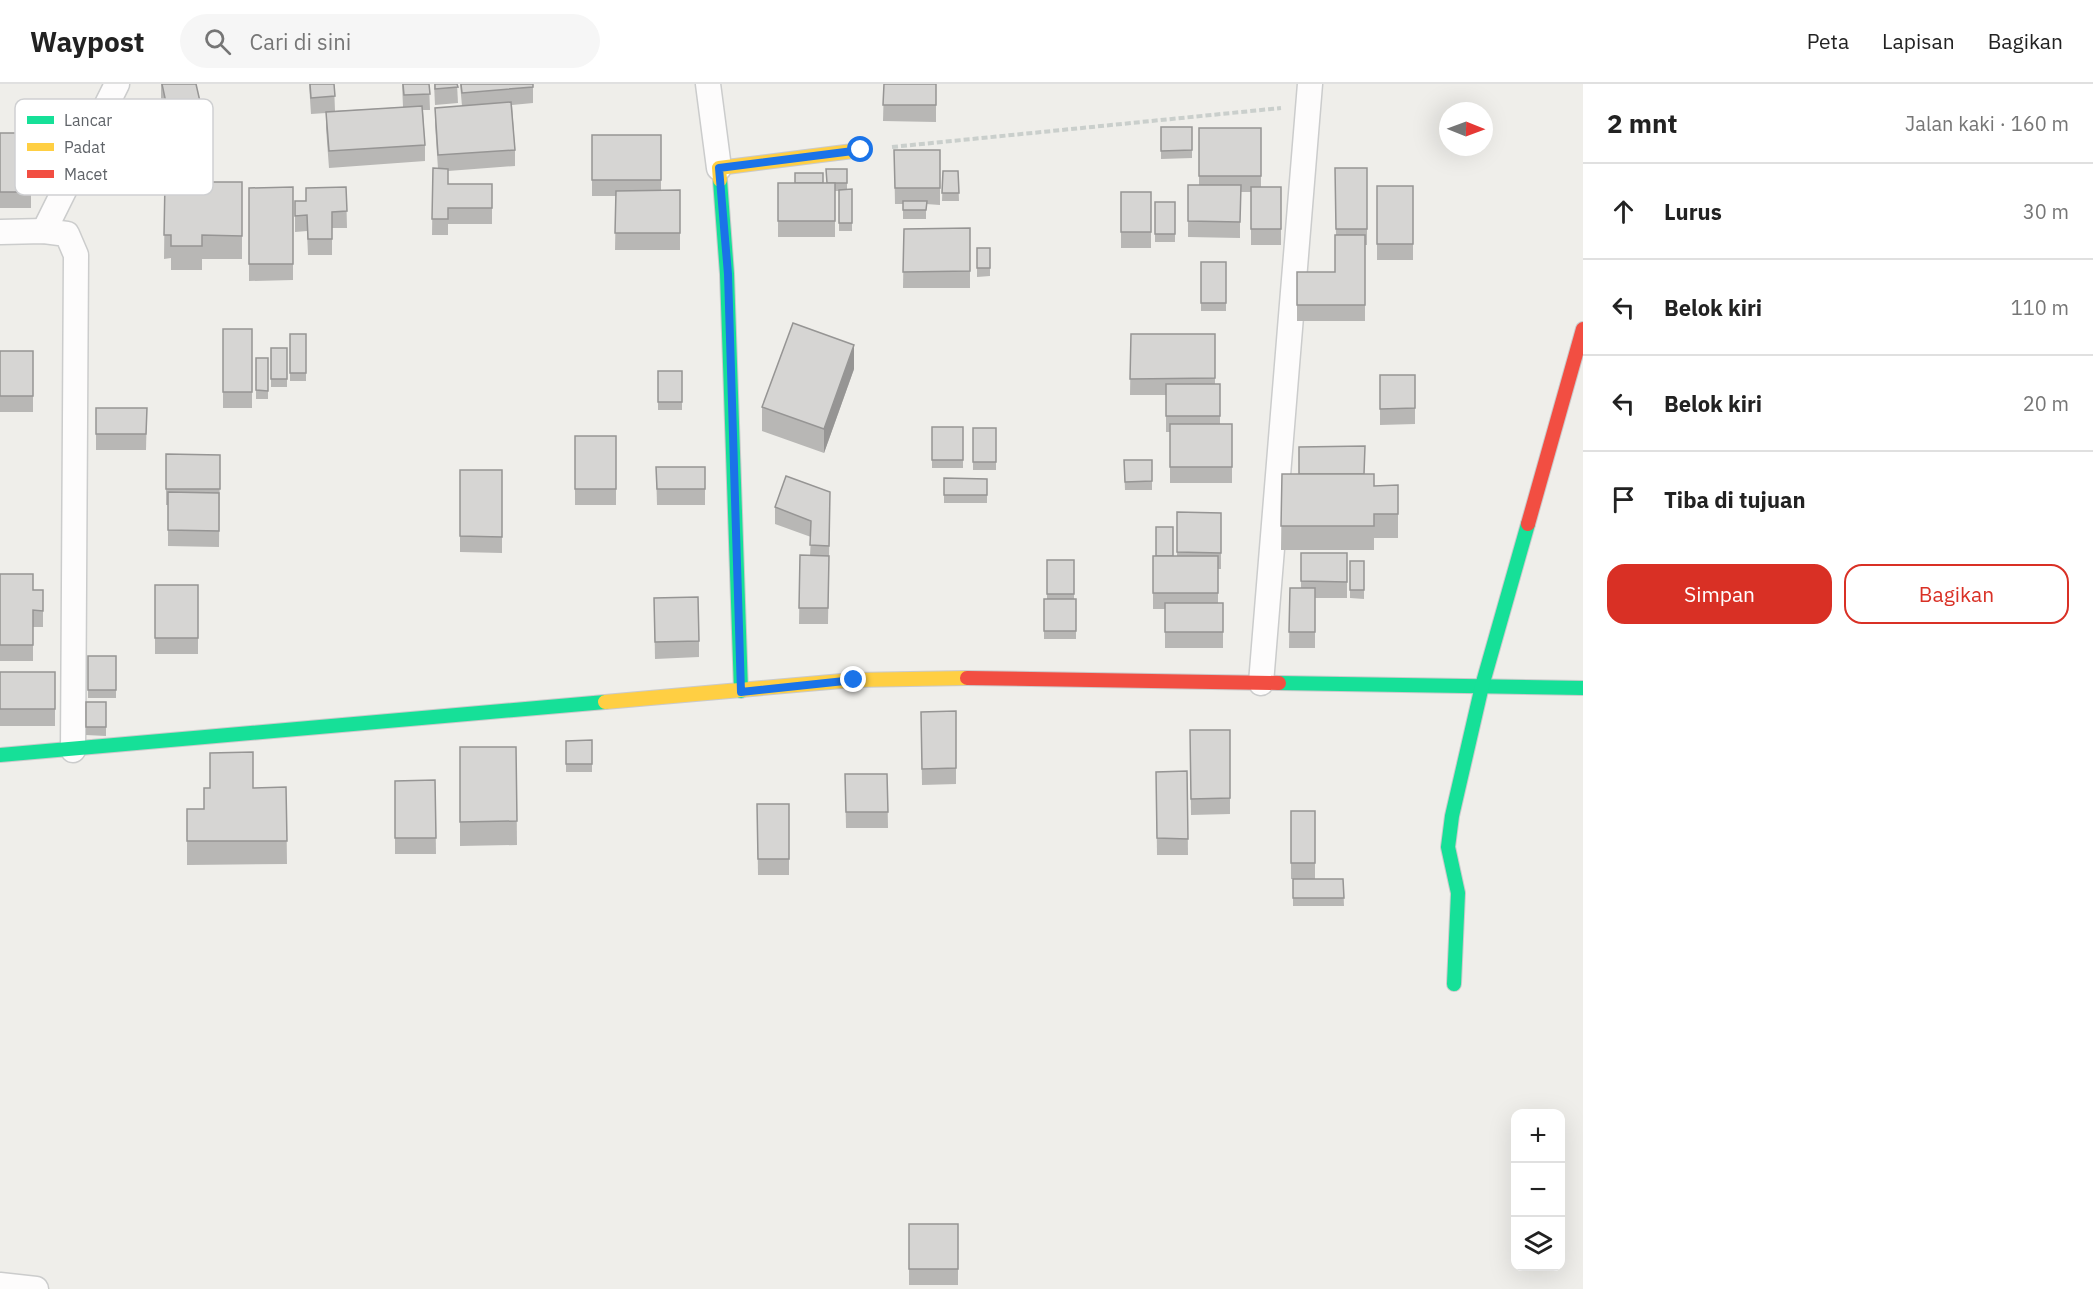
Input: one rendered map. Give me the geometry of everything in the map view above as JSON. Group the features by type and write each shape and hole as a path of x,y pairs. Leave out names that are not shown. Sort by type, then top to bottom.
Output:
{"street":[{"path":"110,99 117,84"},
{"path":"708,84 719,168 728,274 741,692"},
{"path":"1262,683 1309,95"},
{"path":"719,168 861,150"},
{"path":"44,231 62,195"},
{"path":"0,232 44,231 68,234 76,255 73,750"},
{"path":"1454,984 1458,893 1448,847 1452,816 1482,686 1583,329"},
{"path":"0,755 741,692 854,680 970,678 1583,688"},
{"path":"0,1286 36,1289"}],"path":[{"path":"861,150 1309,95"}],"building":[{"path":"162,84 196,84 199,99 165,99"},
{"path":"310,84 334,84 335,96 311,98"},
{"path":"403,84 429,84 430,94 404,95"},
{"path":"435,84 457,84 458,87 435,89"},
{"path":"461,84 533,84 533,87 462,93"},
{"path":"884,84 936,84 936,105 883,105"},
{"path":"511,102 515,150 438,155 435,108"},
{"path":"422,106 425,145 329,151 326,112"},
{"path":"1161,127 1192,127 1192,150 1161,151"},
{"path":"1199,128 1261,128 1261,176 1199,176"},
{"path":"0,133 15,133 15,192 0,192"},
{"path":"592,135 661,135 661,180 592,180"},
{"path":"894,150 940,150 940,188 895,188"},
{"path":"433,168 448,169 448,184 492,184 492,208 448,208 448,219 432,219"},
{"path":"1335,168 1367,168 1367,229 1336,229"},
{"path":"826,169 847,169 847,183 827,183"},
{"path":"943,171 958,171 959,193 942,193"},
{"path":"795,173 823,173 823,183 795,183"},
{"path":"213,182 242,182 242,236 202,235 202,246 171,246 171,235 164,235 165,195 213,195"},
{"path":"778,183 835,183 835,221 778,221"},
{"path":"1188,185 1241,185 1240,222 1188,221"},
{"path":"1377,186 1413,186 1413,244 1377,244"},
{"path":"293,187 293,264 249,264 249,188"},
{"path":"346,187 347,211 332,212 332,239 308,239 307,215 295,216 295,201 306,201 306,188"},
{"path":"1251,187 1281,187 1281,229 1251,229"},
{"path":"852,189 852,223 839,223 839,190"},
{"path":"680,190 680,233 615,233 616,191"},
{"path":"1121,192 1151,192 1151,232 1121,232"},
{"path":"903,201 927,201 926,210 903,210"},
{"path":"1155,202 1175,202 1175,234 1155,234"},
{"path":"970,228 970,271 903,272 904,229"},
{"path":"1335,235 1365,235 1365,305 1297,305 1297,272 1335,272"},
{"path":"977,248 990,248 990,268 977,268"},
{"path":"1201,262 1226,262 1226,303 1201,303"},
{"path":"793,323 854,345 824,429 762,407"},
{"path":"223,329 252,329 252,392 223,392"},
{"path":"290,334 306,334 306,373 290,373"},
{"path":"1131,334 1215,334 1215,378 1130,379"},
{"path":"271,348 287,348 287,379 271,379"},
{"path":"0,351 33,351 33,396 0,396"},
{"path":"256,358 268,358 268,391 256,390"},
{"path":"658,371 682,371 682,402 658,402"},
{"path":"1380,375 1415,375 1415,408 1380,409"},
{"path":"1166,384 1220,384 1220,416 1166,416"},
{"path":"96,408 147,408 146,434 96,434"},
{"path":"1170,424 1232,424 1232,467 1170,467"},
{"path":"932,427 963,427 963,460 932,460"},
{"path":"973,428 996,428 996,462 973,462"},
{"path":"575,436 616,436 616,489 575,489"},
{"path":"1365,446 1364,474 1299,474 1299,447"},
{"path":"166,454 220,455 220,489 166,489"},
{"path":"1124,460 1152,460 1152,481 1125,482"},
{"path":"656,467 705,467 705,489 657,489"},
{"path":"460,470 502,470 502,537 460,536"},
{"path":"1282,474 1374,474 1374,486 1398,485 1398,514 1374,514 1374,526 1281,526"},
{"path":"786,476 830,492 829,546 810,545 811,521 775,507"},
{"path":"944,478 987,479 987,495 944,495"},
{"path":"168,492 219,493 219,531 168,530"},
{"path":"1177,512 1221,513 1221,553 1177,552"},
{"path":"1156,527 1173,527 1173,556 1156,556"},
{"path":"1301,553 1347,553 1347,582 1301,581"},
{"path":"800,555 829,556 828,608 799,608"},
{"path":"1153,556 1218,556 1218,593 1153,593"},
{"path":"1047,560 1074,560 1074,594 1047,594"},
{"path":"1350,561 1364,561 1364,590 1350,590"},
{"path":"0,574 33,574 33,590 43,590 43,611 33,610 33,645 0,645"},
{"path":"155,585 198,585 198,638 155,638"},
{"path":"1290,588 1315,588 1315,632 1289,632"},
{"path":"698,597 699,641 655,642 654,598"},
{"path":"1044,599 1076,599 1076,631 1044,631"},
{"path":"1165,603 1223,603 1223,632 1165,632"},
{"path":"88,656 116,656 116,690 88,690"},
{"path":"0,672 55,672 55,709 0,709"},
{"path":"86,702 106,702 106,727 86,727"},
{"path":"956,711 956,768 922,769 921,712"},
{"path":"1190,730 1230,730 1230,798 1191,799"},
{"path":"592,740 592,764 566,764 566,741"},
{"path":"460,747 516,747 517,821 460,822"},
{"path":"253,752 253,788 286,787 287,841 187,841 187,809 204,809 204,788 210,788 210,753"},
{"path":"1187,771 1188,839 1157,838 1156,772"},
{"path":"845,774 887,774 888,812 846,812"},
{"path":"435,780 436,838 395,838 395,781"},
{"path":"757,804 789,804 789,859 758,859"},
{"path":"1291,811 1315,811 1315,863 1291,863"},
{"path":"1293,879 1343,879 1344,898 1293,898"},
{"path":"909,1224 958,1224 958,1269 909,1269"}],"traffic: fast":[{"path":"720,180 727,274 741,691"},
{"path":"1454,984 1458,893 1448,847 1452,816 1482,686 1528,524"},
{"path":"1279,683 1583,688"},
{"path":"0,755 605,702"}],"traffic: slow":[{"path":"720,180 719,168 861,150"},
{"path":"605,702 853,680 967,678"}],"traffic: jam":[{"path":"1528,524 1583,329"},
{"path":"967,678 1279,683"}],"route":[{"path":"854,680 741,692 728,274 719,168 861,150"}]}
